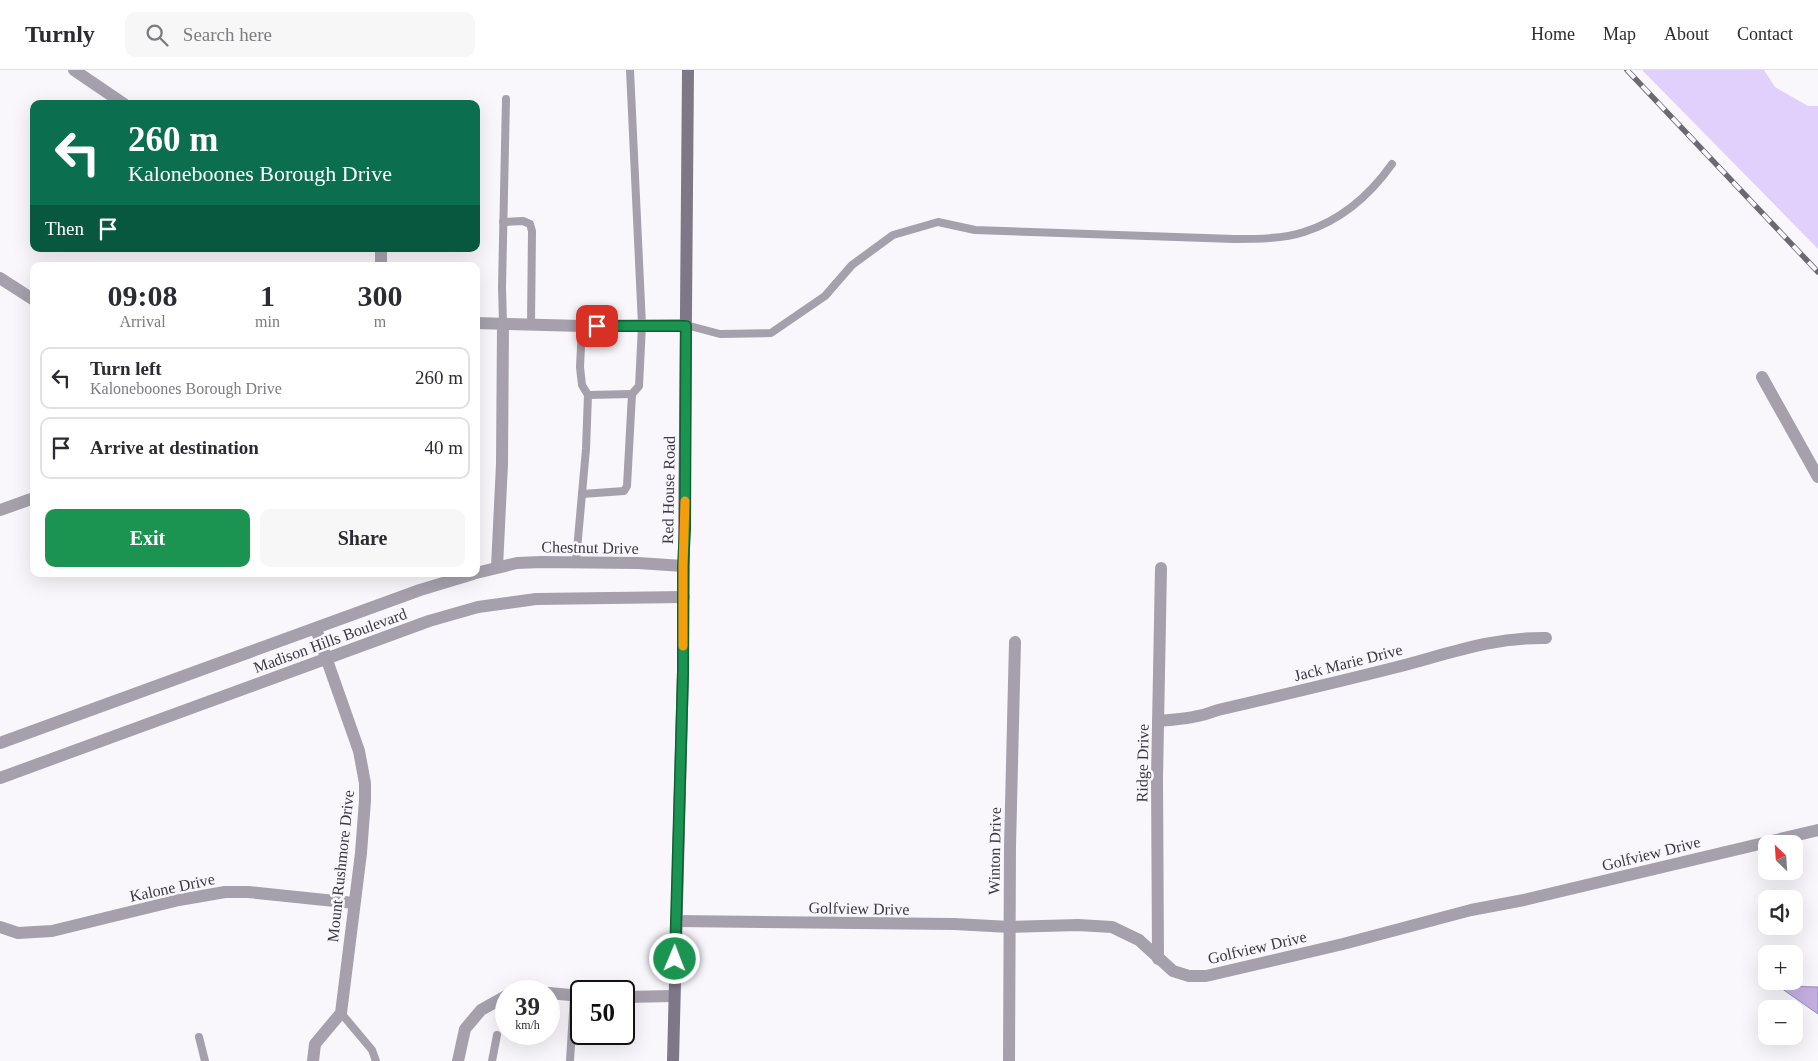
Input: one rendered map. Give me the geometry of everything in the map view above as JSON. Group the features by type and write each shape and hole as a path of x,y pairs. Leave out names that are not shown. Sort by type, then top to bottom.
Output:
{"main road":[{"name":"Red House Road","path":"673,1061 684,597 688,70"}],"street":[{"path":"74,70 118,100"},
{"path":"0,278 30,297"},
{"path":"480,323 686,326"},
{"path":"497,567 502,464 503,324"},
{"path":"1762,377 1818,477"},
{"path":"0,510 30,499"},
{"name":"Chestnut Drive","path":"497,567 517,563 576,562 683,566"},
{"name":"Madison Hills Boulevard","path":"480,572 497,567"},
{"name":"Ridge Drive","path":"1158,959 1158,720 1161,568"},
{"name":"Madison Hills Boulevard","path":"0,743 420,590 462,577"},
{"name":"Madison Hills Boulevard","path":"0,778 461,611 496,603 536,599 684,597"},
{"name":"Mount Rushmore Drive","path":"316,628 359,751 365,783 364,818 341,1013"},
{"name":"Jack Marie Drive","path":"1158,720 1191,719 1204,716 1218,710 1399,666 1481,643 1523,637 1546,638"},
{"name":"Winton Drive","path":"1008,1061 1016,642"},
{"name":"Golfview Drive","path":"676,921 954,924 1010,927 1078,925 1112,927 1140,940 1158,959 1173,971 1189,976 1206,976 1225,973 1471,910 1524,900 1818,830"},
{"name":"Kalone Drive","path":"0,927 18,933 52,932 179,900 225,892 248,892 354,903"},
{"path":"635,997 674,996"},
{"path":"458,1061 465,1029 481,1010 495,1002"},
{"path":"312,1061 315,1044 341,1013"}],"lane":[{"path":"582,494 624,491 628,486 632,394 638,386 642,325 630,70"},
{"path":"503,324 506,99"},
{"path":"686,326 720,334 772,332 825,296 852,264 893,235 938,222 975,230 1234,239 1270,238 1304,232 1356,205 1379,182 1392,164"},
{"path":"504,222 522,221 530,224 532,231 531,325"},
{"path":"576,562 588,395 582,385 580,368 582,326"},
{"path":"588,395 632,394"},
{"path":"341,1013 372,1050 376,1061"},
{"path":"199,1037 205,1061"},
{"path":"492,1061 495,1042"},
{"path":"570,1061 572,1045"}],"shaded area":[{"path":"1642,70 1764,70 1775,87 1808,106 1818,106 1818,249"},
{"path":"1803,987 1818,987 1818,1014 1803,1004 1803,1000 1798,1000 1784,990 1803,990"}],"railway":[{"path":"1627,70 1818,272"}],"slow traffic":[{"path":"683,646 685,501"}],"route":[{"path":"597,326 686,326 683,672 675,959"}]}
